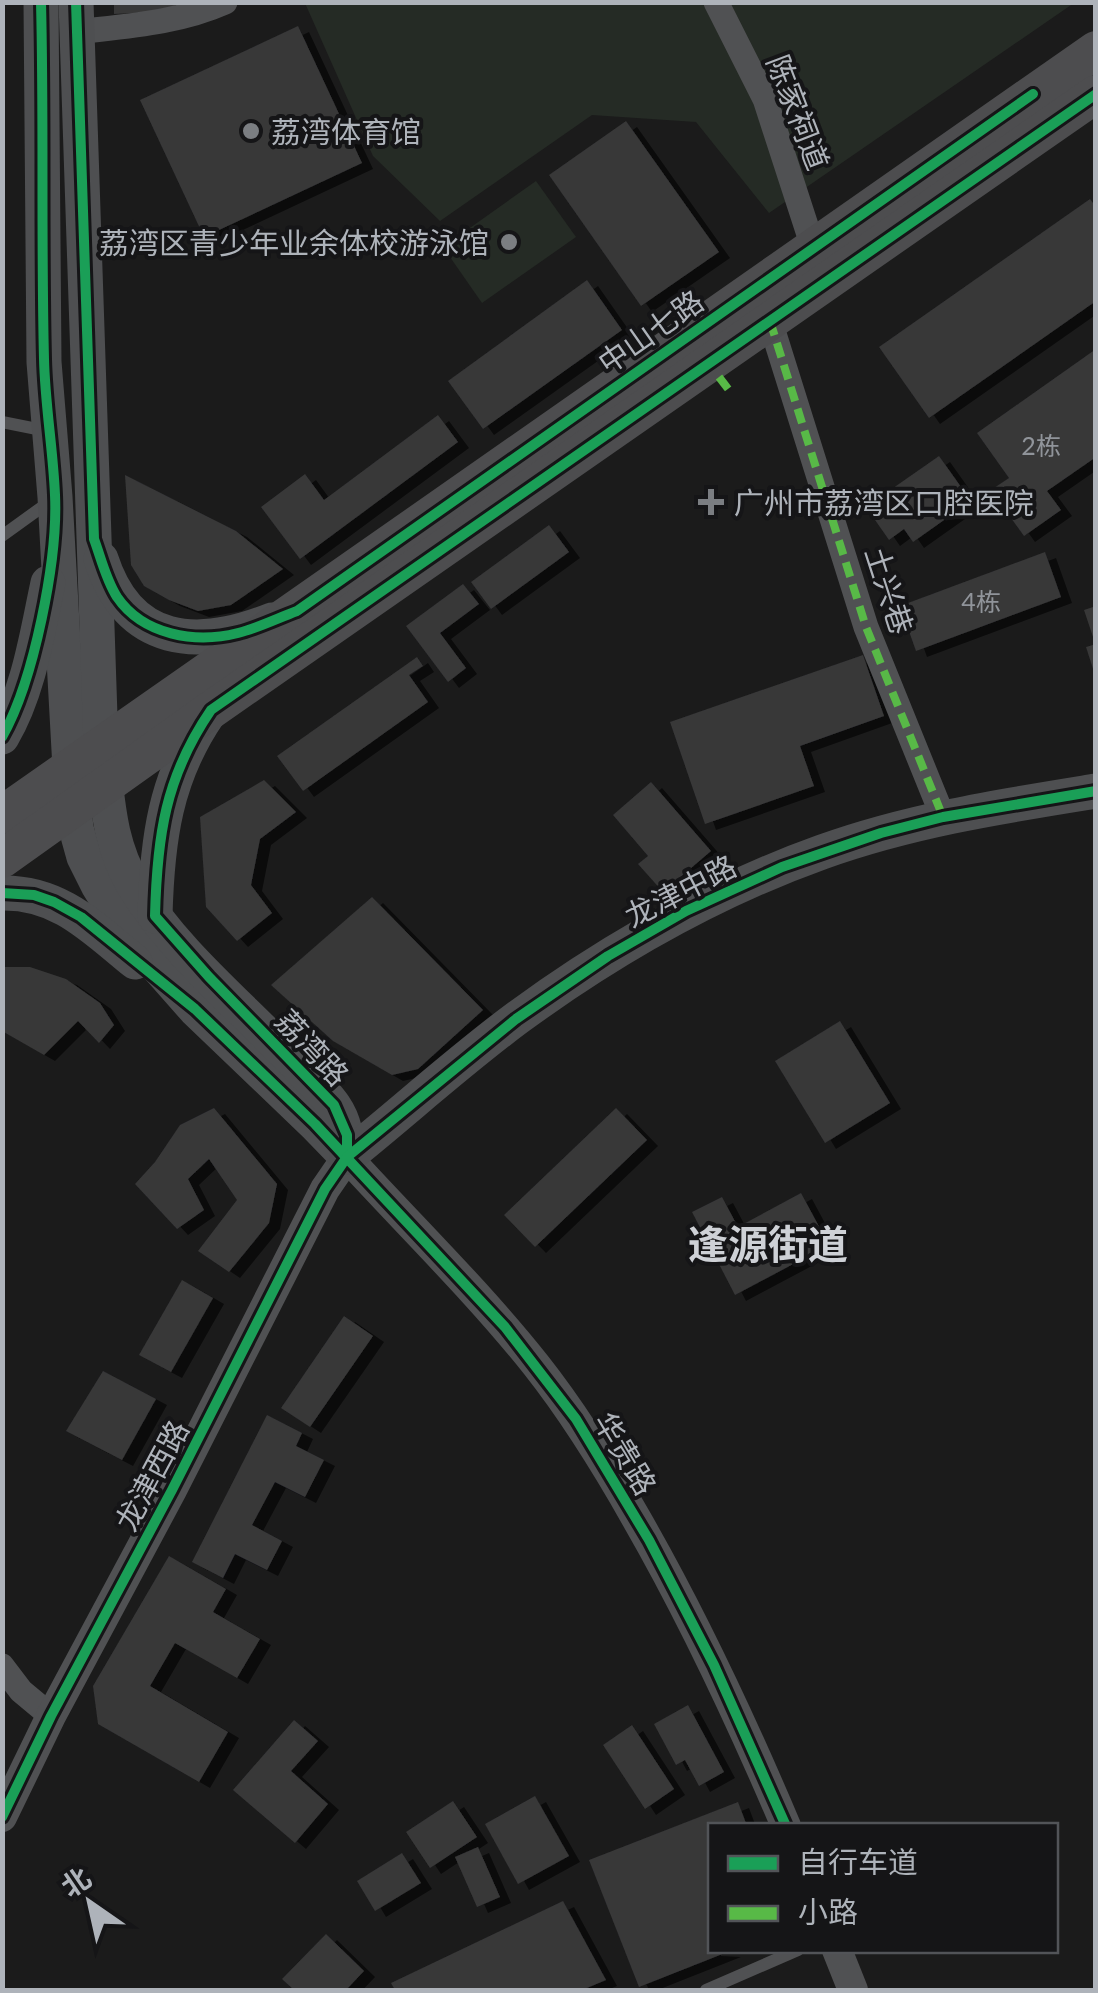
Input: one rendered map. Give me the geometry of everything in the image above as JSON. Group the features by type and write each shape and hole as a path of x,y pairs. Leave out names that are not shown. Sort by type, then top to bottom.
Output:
{"main road":[{"name":"荔湾路","path":"41,2 44,362 73,808 84,857 127,932 195,1009 347,1158"},
{"name":"荔湾路","path":"76,17 101,746 114,842 133,884 154,916 334,1105 347,1135 347,1158"},
{"name":"中山七路","path":"2,815 1096,50"},
{"name":"中山七路","path":"2,859 1096,94"},
{"path":"5,727 26,677 48,582 55,497"},
{"path":"94,539 121,602 142,623 194,636 240,633 297,610"},
{"path":"154,916 158,845 170,795 184,753 211,710"},
{"name":"龙津中路","path":"347,1158 516,1019 608,956 686,912 782,867 881,833 944,817 1096,791"},
{"path":"2,892 34,895 81,917 195,1009"}],"street":[{"path":"76,17 140,25 200,13 225,2"},
{"name":"陈家祠道","path":"716,2 764,99 813,248"},
{"name":"土兴巷","path":"770,321 866,626 944,817"},
{"name":"龙津西路","path":"2,1817 324,1189 347,1158"},
{"name":"华贵路","path":"347,1158 505,1328 576,1419 682,1601 738,1714 785,1823"},
{"path":"2,1666 21,1690 52,1716"},
{"path":"838,1953 853,1990"}],"lane":[{"path":"2,422 50,432"},
{"path":"2,536 55,497"},
{"path":"706,1990 791,1953"}],"shaded area":[{"path":"305,3 1074,3 769,213 696,122 592,115 440,221 373,156"},
{"name":"荔湾区青少年业余体校游泳馆","path":"536,181 576,237 482,303 443,247"}],"building":[{"path":"114,2 174,2 176,11 114,14"},
{"name":"荔湾体育馆","path":"298,26 362,163 204,237 140,100"},
{"path":"626,121 719,252 641,306 549,175"},
{"path":"1090,199 1096,207 1096,301 929,418 879,347"},
{"path":"587,280 622,330 483,429 448,381"},
{"path":"1096,349 1096,457 1047,491 1061,510 1024,536 991,490 1009,478 977,433"},
{"path":"438,415 458,442 300,559 261,507 305,474 324,500"},
{"path":"939,456 971,501 913,542 904,529 889,540 866,507"},
{"path":"125,475 236,531 283,569 231,605 198,611 144,586 131,565"},
{"path":"549,525 569,552 491,609 471,582"},
{"path":"1045,552 1061,597 916,651 900,606"},
{"path":"463,584 479,604 440,633 466,668 448,682 406,626"},
{"path":"1096,606 1096,643 1095,643 1084,610"},
{"path":"1096,644 1096,675 1095,675 1086,647"},
{"path":"863,655 884,716 800,746 814,786 705,824 670,722"},
{"path":"417,657 423,666 409,675 428,702 303,791 277,756"},
{"path":"264,780 296,812 260,839 251,885 272,913 237,941 206,907 200,817"},
{"path":"651,782 711,851 663,892 638,864 648,856 613,815"},
{"path":"372,897 483,1010 418,1069 392,1075 333,1041 271,985"},
{"path":"2,967 30,967 66,979 100,1003 114,1025 99,1043 78,1021 44,1055 2,1031"},
{"path":"840,1021 890,1103 825,1143 775,1061"},
{"path":"214,1108 277,1184 269,1223 229,1272 198,1251 237,1200 209,1159 188,1179 204,1210 177,1229 135,1184 180,1125"},
{"path":"616,1108 647,1140 535,1247 504,1215"},
{"path":"801,1193 829,1245 735,1295 692,1212 722,1197 738,1227"},
{"path":"182,1280 213,1298 171,1372 139,1355"},
{"path":"344,1316 373,1336 310,1427 281,1408"},
{"path":"103,1371 156,1399 122,1460 66,1431"},
{"path":"267,1415 302,1433 296,1446 324,1460 305,1497 275,1482 252,1525 282,1541 267,1570 235,1554 223,1578 192,1562"},
{"path":"169,1556 226,1589 213,1612 260,1639 237,1678 175,1643 150,1686 228,1732 199,1782 98,1724 93,1686"},
{"path":"688,1705 724,1772 699,1786 685,1760 676,1765 654,1724"},
{"path":"294,1720 318,1741 291,1771 328,1804 295,1843 233,1790"},
{"path":"632,1725 674,1789 645,1809 603,1745"},
{"path":"535,1796 569,1856 518,1884 485,1824"},
{"path":"453,1801 477,1837 430,1868 406,1832"},
{"path":"738,1802 746,1823 708,1823 708,1953 725,1953 639,1987 589,1860"},
{"path":"478,1847 500,1897 477,1907 455,1857"},
{"path":"402,1853 421,1883 375,1911 357,1881"},
{"path":"563,1901 606,1980 582,1990 395,1990 391,1983"},
{"path":"326,1934 364,1971 346,1990 294,1990 282,1979"}],"marked path":[{"path":"770,321 866,627 943,817"},
{"path":"719,377 732,394"}],"cycle path":[{"path":"2,737 34,653 48,585 55,521 44,359 41,2"},
{"path":"76,2 94,539 110,583 128,610 155,628 188,636 238,633 297,611 1033,94"},
{"path":"347,1157 347,1135 334,1105 155,916 166,809 183,759 211,710 1096,94"},
{"path":"2,1817 325,1189 347,1157 516,1019 608,956 686,911 782,867 881,833 943,817 1096,791"},
{"path":"2,893 34,895 81,917 195,1009 315,1124 505,1327 576,1419 649,1540 714,1665 785,1823"}],"place":[{"name":"荔湾体育馆","path":"251,131"},
{"name":"荔湾区青少年业余体校游泳馆","path":"509,242"},
{"name":"广州市荔湾区口腔医院","path":"711,502"}],"district":[{"name":"逢源街道","path":"768,1244"}]}
